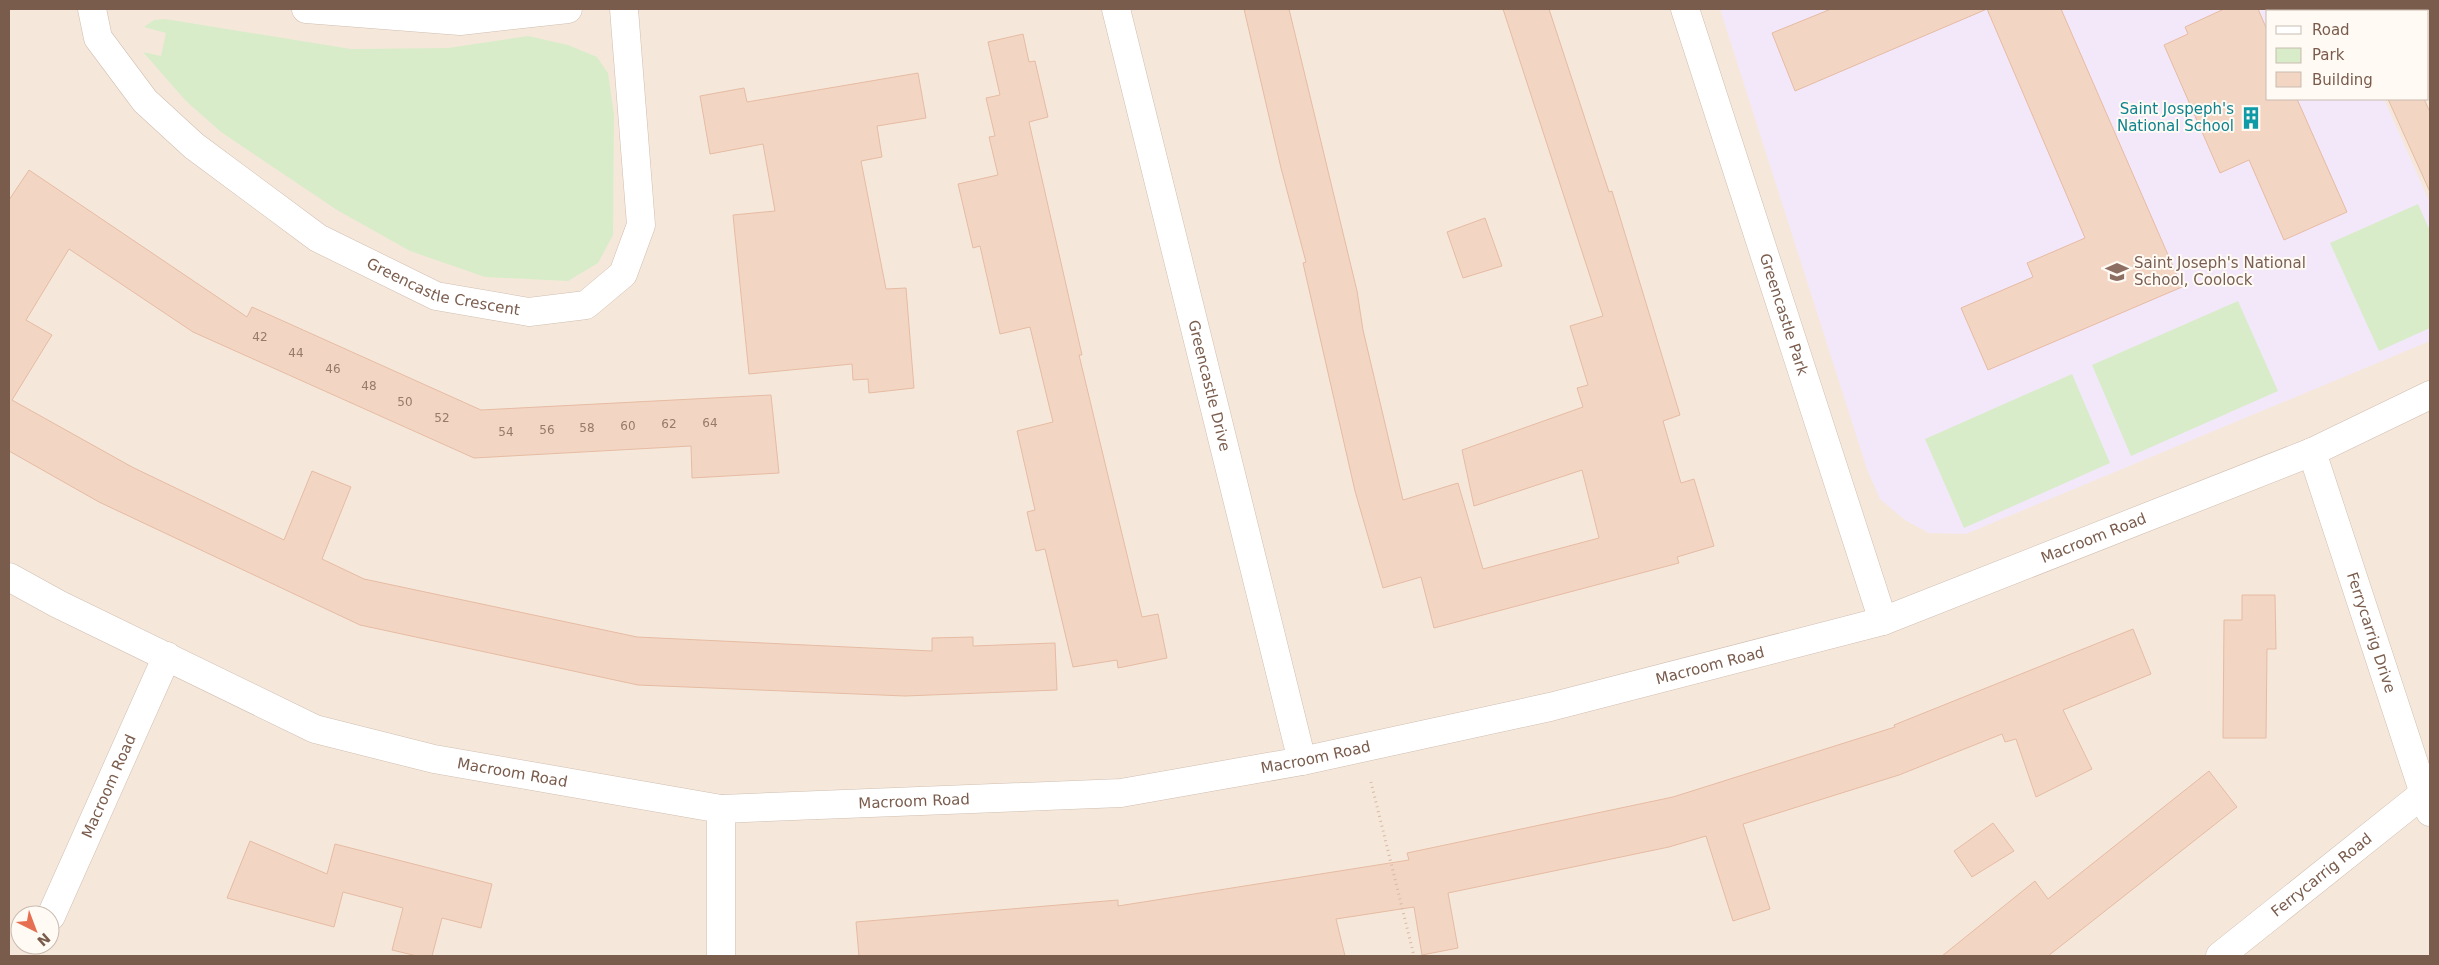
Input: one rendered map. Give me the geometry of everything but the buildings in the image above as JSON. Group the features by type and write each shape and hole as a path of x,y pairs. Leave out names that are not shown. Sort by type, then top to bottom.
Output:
{"street":[{"name":"Greencastle Crescent","path":"92,9 98,38 145,101 194,146 318,238 436,296 529,312 586,305 623,274 641,225 624,9"},
{"path":"306,9 460,21 568,9"},
{"name":"Greencastle Drive","path":"1116,9 1302,761"},
{"name":"Greencastle Park","path":"1685,9 1883,621"},
{"name":"Macroom Road","path":"9,578 58,604 314,729 434,759 721,809 1121,793 1302,761 1550,707 1883,621 2312,452 2430,395"},
{"name":"Ferrycarrig Drive","path":"2312,452 2427,803"},
{"name":"Macroom Road","path":"56,905 167,656"},
{"name":"Ferrycarrig Road","path":"2220,956 2427,803"},
{"path":"721,809 721,956"}],"path":[{"path":"1362,747 1414,956"}],"shaded area":[{"path":"9,9 2430,9 2430,956 9,956"},
{"name":"Saint Joseph's National School, Coolock","path":"1720,9 2344,9 2266,10 2266,100 2384,100 2430,203 2430,341 1966,534 1929,533 1905,520 1880,499 1867,469"}],"green space":[{"path":"165,19 351,49 448,48 528,36 568,45 597,57 608,73 614,115 613,235 598,263 568,281 485,277 410,251 337,210 221,132 186,101 143,52 161,56 166,33 144,27 154,20"},
{"path":"2418,204 2430,231 2430,328 2379,351 2330,243"},
{"path":"2238,301 2278,391 2131,456 2092,365"},
{"path":"2072,374 2110,463 1964,528 1925,439"}],"place":[{"name":"Saint Jospeph's National School","path":"2251,118"},
{"name":"Saint Joseph's National School, Coolock","path":"2117,272"}]}
